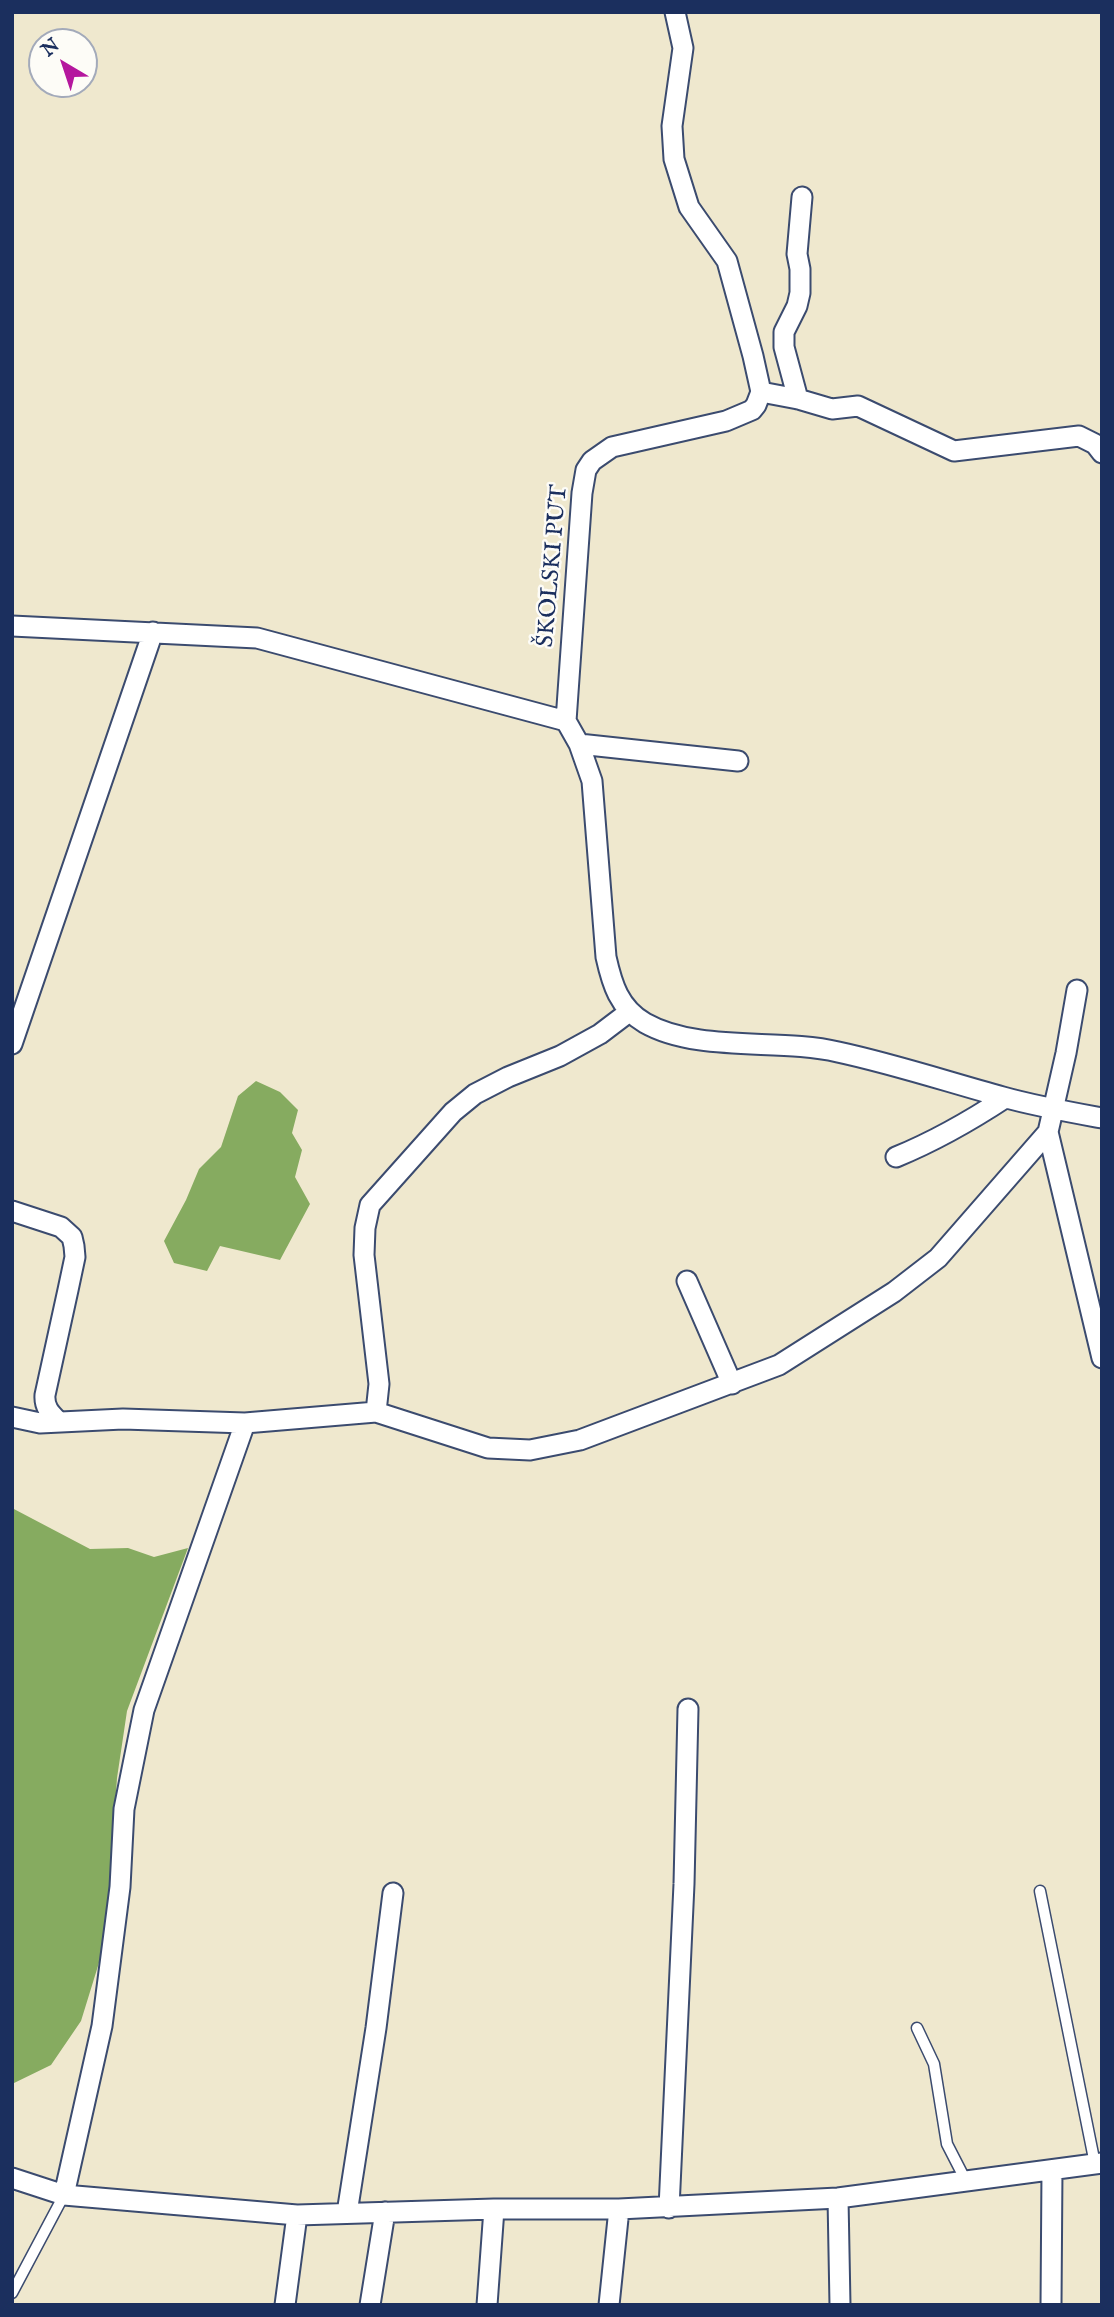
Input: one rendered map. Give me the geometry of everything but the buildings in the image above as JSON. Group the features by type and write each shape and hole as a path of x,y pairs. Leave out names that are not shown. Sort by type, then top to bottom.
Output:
{"street":[{"path":"676,12 683,48 672,126 674,159 689,206 727,261 761,392 832,409 858,406 954,451 1079,436 1095,444 1102,453"},
{"path":"797,399 784,347 784,332 797,306 800,293 797,254 802,197"},
{"name":"ŠKOLSKI PUT","path":"566,721 582,493 586,471 592,461 611,447 726,421 740,415 756,405 761,392"},
{"path":"12,626 257,638 566,721 579,744 592,781 606,957 612,985 629,1012 646,1024 696,1039 836,1051 1005,1098 1102,1118"},
{"path":"12,1044 153,632"},
{"path":"579,744 738,761"},
{"path":"12,1417 40,1423 124,1419 245,1423 376,1412 488,1448 530,1450 580,1440 732,1384 779,1365 894,1292 938,1258 1048,1132 1077,990"},
{"path":"376,1412 379,1384 364,1255 365,1228 370,1205 453,1112 475,1094 560,1056 600,1034 629,1012"},
{"path":"896,1157 973,1119 1005,1098"},
{"path":"1048,1132 1102,1358"},
{"path":"12,1211 61,1227 72,1237 75,1256 45,1395 48,1411 59,1422"},
{"path":"687,1281 732,1384"},
{"path":"64,2195 102,2026 120,1887 124,1810 144,1710 245,1423"},
{"path":"669,2208 684,1884 688,1709"},
{"path":"347,2213 376,2028 393,1893"},
{"path":"12,2178 64,2195 297,2215 495,2209 669,2208 838,2198 1098,2164"},
{"path":"1051,2305 1052,2170"},
{"path":"838,2198 840,2305"},
{"path":"486,2305 495,2209"},
{"path":"609,2305 620,2209"},
{"path":"370,2305 385,2212"},
{"path":"285,2305 297,2215"}],"lane":[{"path":"1040,1891 1098,2164"},
{"path":"917,2028 934,2064 947,2144 966,2181"},
{"path":"12,2293 64,2195"}],"green space":[{"path":"256,1081 280,1092 298,1110 292,1133 302,1150 295,1177 310,1204 280,1260 220,1246 207,1271 174,1263 164,1241 199,1169 221,1147 238,1096"},
{"path":"12,1508 90,1549 128,1548 154,1557 188,1548 127,1711 117,1778 106,1940 81,2021 51,2065 12,2084"}]}
